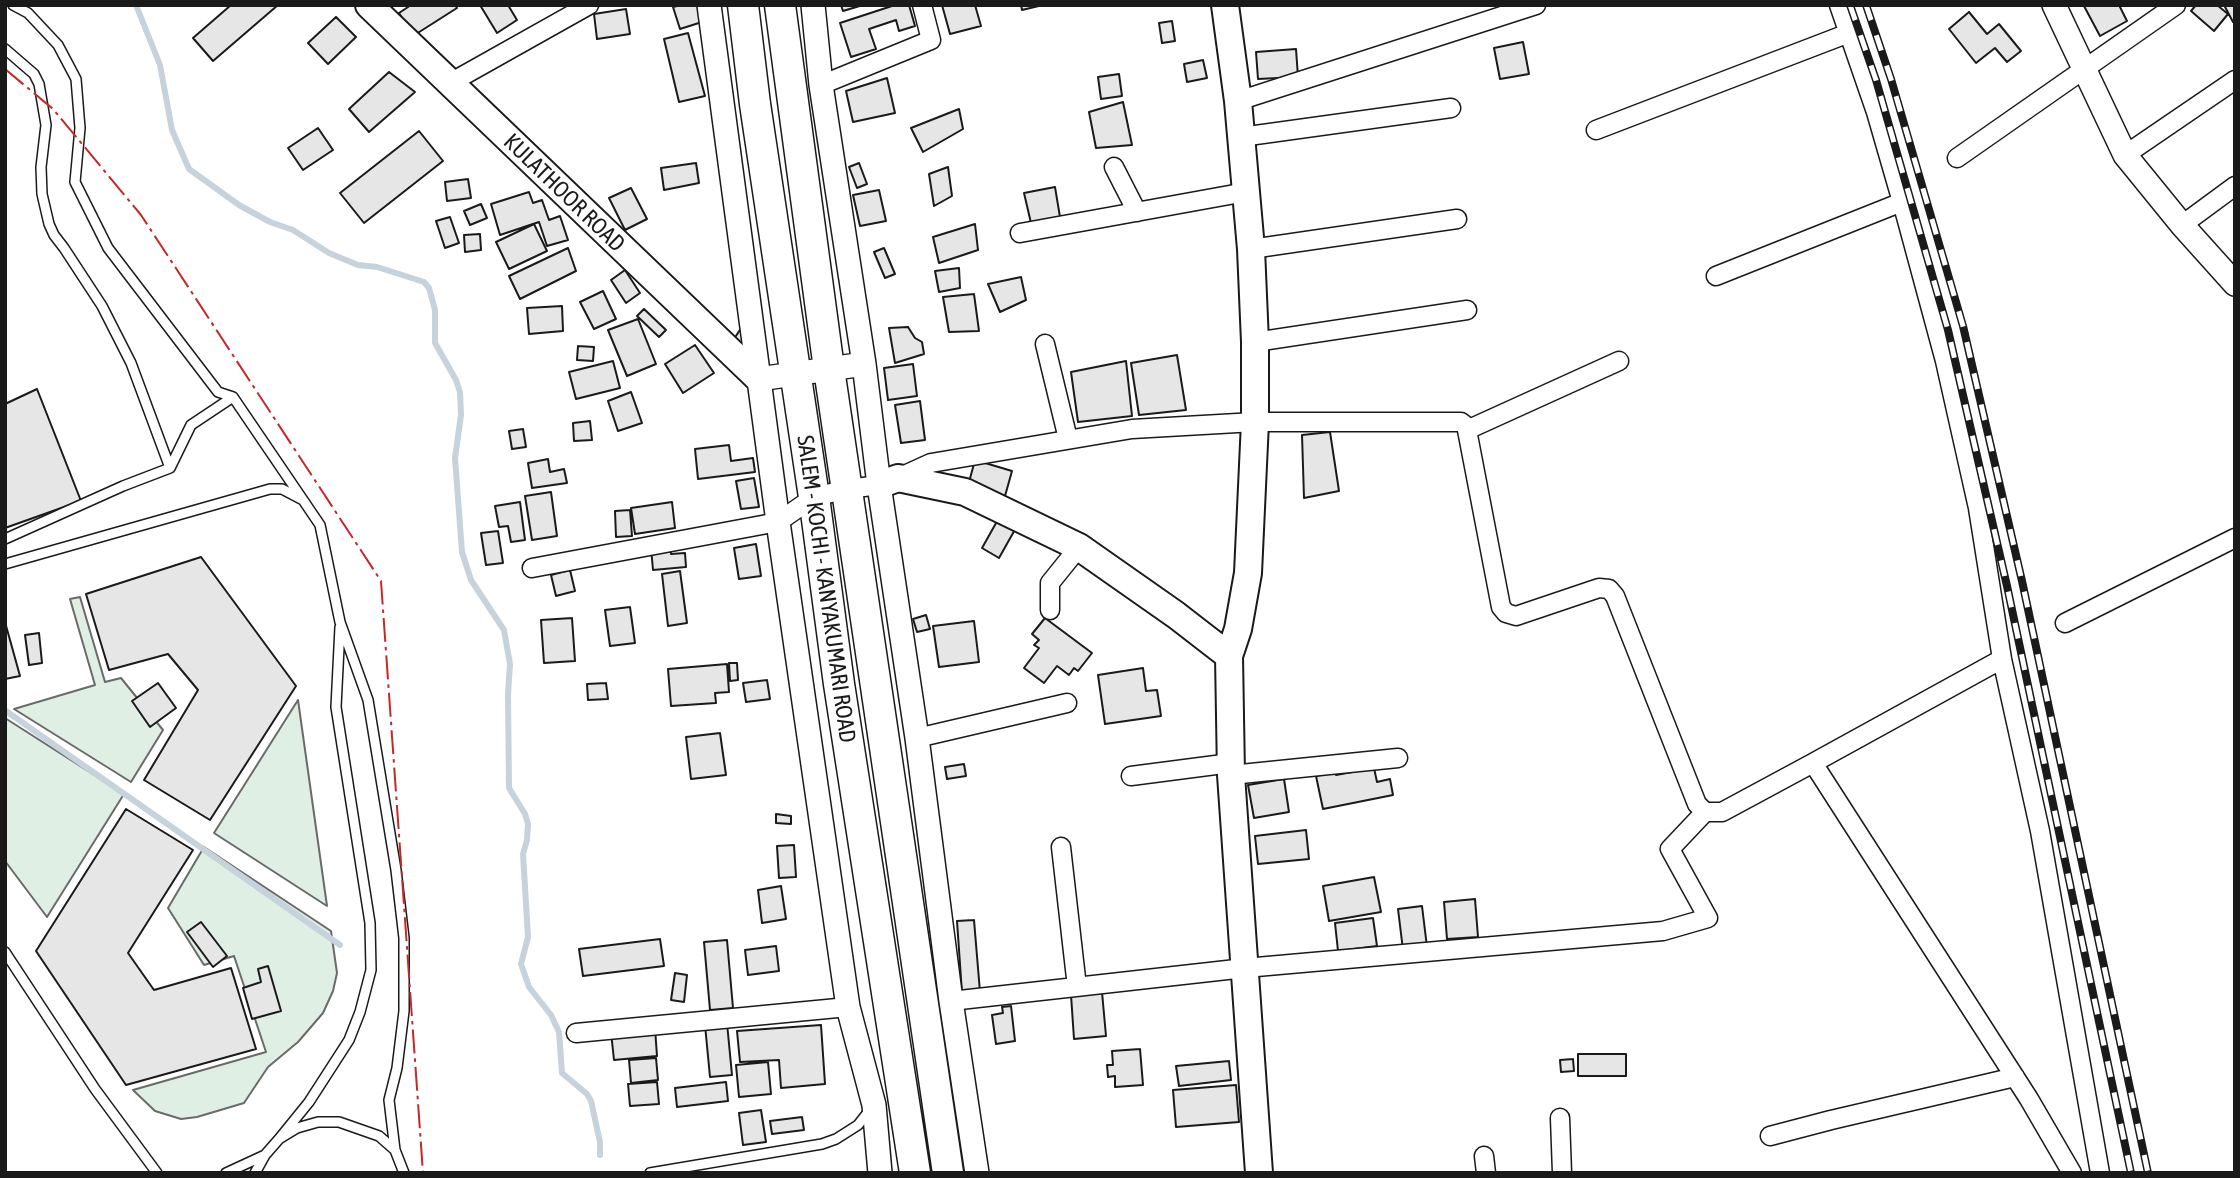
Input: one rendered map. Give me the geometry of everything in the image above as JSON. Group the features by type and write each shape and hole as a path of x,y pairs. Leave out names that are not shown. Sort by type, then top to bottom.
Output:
{"highway":[{"name":"SALEM - KOCHI - KANYAKUMARI ROAD","path":"743,5 839,684 915,1173"},
{"name":"SALEM - KOCHI - KANYAKUMARI ROAD","path":"780,5 829,369 948,1173"}],"main road":[{"name":"KULATHOOR ROAD","path":"369,5 759,379"},
{"path":"1225,5 1238,101 1251,249 1255,342 1255,422 1248,573 1238,629 1229,656 1231,769 1259,1173"},
{"path":"888,482 965,492 1079,547 1229,656"}],"street":[{"path":"450,83 589,5"},
{"path":"709,5 778,522 848,1007 874,1105 880,1173"},
{"path":"813,5 821,85 864,364 888,482 917,738 951,1001 977,1173"},
{"path":"821,85 931,40 922,5"},
{"path":"1238,101 1536,5"},
{"path":"1839,5 1876,112 1902,202 1945,361 1978,508 2002,659 2040,831 2100,1173"},
{"path":"2054,5 2125,155 2235,284"},
{"path":"1957,158 2176,5"},
{"path":"1596,130 1849,33"},
{"path":"2125,155 2235,80"},
{"path":"1241,137 1451,108"},
{"path":"1114,167 1137,212"},
{"path":"2182,225 2235,186"},
{"path":"1020,233 1246,192"},
{"path":"1716,276 1902,202"},
{"path":"1251,249 1457,219"},
{"path":"1255,342 1467,310"},
{"path":"1045,344 1068,439"},
{"path":"1467,430 1619,361"},
{"path":"759,379 864,364"},
{"path":"532,568 778,522 814,497 888,482 931,463 1068,439 1132,429 1255,422 1455,421 1466,426 1467,430 1501,607 1506,613 1516,615 1599,587 1609,589 1615,596 1697,804 1705,812 1722,812 2002,659"},
{"path":"2065,623 2235,538"},
{"path":"1050,610 1050,583 1079,547"},
{"path":"917,738 1067,703"},
{"path":"1131,776 1398,758"},
{"path":"1813,763 2015,1077 2072,1173"},
{"path":"951,1001 1245,968 1662,932 1708,918 1670,849 1705,812"},
{"path":"1061,847 1077,987"},
{"path":"576,1033 848,1007"},
{"path":"1770,1136 2015,1077"},
{"path":"1560,1118 1562,1173"}],"lane":[{"path":"13,5 28,13 58,45 76,79 80,128 75,182 108,248 218,392 233,397 320,525 340,622 368,700 396,870 404,937 404,1011 397,1068 389,1100 395,1150 405,1172"},
{"path":"5,48 34,74 39,84 46,125 41,167 42,194 49,224 102,306 131,363 170,468"},
{"path":"5,539 123,485 170,468 191,425 233,397"},
{"path":"5,564 270,489 282,489 305,500"},
{"path":"256,1173 265,1155 309,1102 349,1040 371,970 370,923 335,707 340,622"},
{"path":"5,952 95,1089 157,1173"},
{"path":"650,1173 822,1144 836,1139 858,1125 874,1105"},
{"path":"279,1139 297,1128 317,1122 339,1122 379,1136 395,1150"},
{"path":"226,1173 265,1155"}],"green space":[{"path":"80,597 105,682 121,678 163,730 131,782 14,709 95,685 70,599"},
{"path":"298,700 327,906 214,833"},
{"path":"5,718 124,794 47,917 5,861"},
{"path":"204,847 331,931 337,973 333,991 323,1013 298,1042 268,1067 244,1103 181,1119 155,1111 133,1090 266,1052 234,956 204,965 168,908"}],"building":[{"path":"231,5 278,5 213,61 193,38"},
{"path":"411,5 455,5 457,8 413,36 399,13"},
{"path":"480,5 508,5 517,20 497,33"},
{"path":"697,5 702,22 680,29 673,7"},
{"path":"841,5 863,5 843,11"},
{"path":"895,5 909,5 915,26 899,31 896,20 869,29 876,49 851,57 840,23"},
{"path":"942,5 975,5 981,26 950,34"},
{"path":"1021,5 1043,5 1022,10"},
{"path":"2119,5 2127,21 2100,36 2084,6"},
{"path":"2196,5 2217,5 2228,14 2214,31 2191,11"},
{"path":"2224,5 2235,5 2235,21 2233,22"},
{"path":"626,9 630,34 597,39 594,14"},
{"path":"1969,12 1987,34 1999,24 2021,51 2007,62 1995,48 1976,63 1949,29"},
{"path":"336,17 356,37 328,64 308,43"},
{"path":"1172,21 1175,41 1162,43 1159,23"},
{"path":"688,33 705,96 679,102 664,39"},
{"path":"1523,42 1529,74 1500,79 1494,48"},
{"path":"1296,49 1298,77 1258,79 1256,52"},
{"path":"1203,60 1207,78 1187,82 1184,64"},
{"path":"389,72 415,92 369,132 349,109"},
{"path":"1119,74 1122,96 1101,99 1098,77"},
{"path":"887,78 895,113 853,122 846,91"},
{"path":"1123,102 1132,145 1096,148 1089,112"},
{"path":"959,109 963,129 923,152 911,128"},
{"path":"318,128 333,150 303,170 288,148"},
{"path":"419,131 443,161 364,223 340,193"},
{"path":"696,163 699,183 664,190 661,168"},
{"path":"859,163 867,184 857,188 849,167"},
{"path":"948,167 952,196 934,206 929,174"},
{"path":"468,179 471,198 447,201 445,182"},
{"path":"1055,187 1060,217 1031,223 1024,193"},
{"path":"631,188 647,219 625,230 609,198"},
{"path":"879,190 886,221 860,226 853,195"},
{"path":"529,192 533,203 542,200 549,220 560,216 568,240 547,246 539,222 500,235 491,204"},
{"path":"481,204 487,218 470,225 464,211"},
{"path":"450,217 459,243 445,248 436,221"},
{"path":"534,224 547,251 509,269 496,242"},
{"path":"975,224 978,250 939,263 933,237"},
{"path":"480,234 481,250 465,252 464,235"},
{"path":"568,248 576,271 520,299 509,276"},
{"path":"884,248 895,274 885,278 874,252"},
{"path":"959,268 960,288 939,292 935,271"},
{"path":"625,270 640,293 626,303 611,280"},
{"path":"1021,277 1026,300 1000,312 988,284"},
{"path":"603,291 616,319 594,329 580,302"},
{"path":"974,294 979,331 949,332 943,297"},
{"path":"562,306 563,331 529,334 527,308"},
{"path":"644,309 666,330 659,337 637,316"},
{"path":"638,319 656,364 627,376 608,330"},
{"path":"745,322 750,359 734,339"},
{"path":"908,327 915,338 922,342 924,354 895,363 889,328"},
{"path":"695,345 714,373 683,393 665,364"},
{"path":"578,346 594,347 593,361 577,360"},
{"path":"1177,355 1186,410 1139,415 1131,363"},
{"path":"613,361 620,388 576,399 569,372"},
{"path":"1126,361 1132,416 1078,422 1071,372"},
{"path":"913,364 917,396 888,400 884,368"},
{"path":"37,389 81,501 5,528 5,404"},
{"path":"631,392 642,423 618,431 608,401"},
{"path":"920,401 925,440 901,443 895,405"},
{"path":"590,421 592,440 574,441 573,423"},
{"path":"523,429 526,447 512,449 509,431"},
{"path":"1330,432 1339,491 1304,498 1302,435"},
{"path":"729,445 731,461 753,458 755,472 698,479 695,449"},
{"path":"548,459 550,472 564,469 567,483 532,488 528,463"},
{"path":"975,460 1012,471 1005,496 968,486"},
{"path":"754,478 759,507 741,509 736,481"},
{"path":"551,492 557,536 532,540 525,496"},
{"path":"520,502 525,540 511,542 508,526 499,527 495,506"},
{"path":"672,502 675,528 635,534 631,508"},
{"path":"630,510 632,536 616,537 615,511"},
{"path":"1000,516 1017,526 999,558 982,548"},
{"path":"498,531 503,563 486,565 481,533"},
{"path":"756,544 761,576 739,579 734,548"},
{"path":"670,546 671,554 685,553 686,567 653,570 651,548"},
{"path":"201,557 296,686 210,820 144,780 198,690 168,654 109,670 86,594"},
{"path":"570,570 575,591 556,596 551,575"},
{"path":"680,571 687,623 668,626 662,574"},
{"path":"630,607 635,643 610,646 605,610"},
{"path":"926,615 930,629 917,632 913,619"},
{"path":"572,618 575,661 544,663 541,620"},
{"path":"1045,618 1092,653 1078,671 1074,668 1069,675 1057,666 1044,683 1024,668 1039,648 1034,645 1039,640 1032,634"},
{"path":"974,621 979,662 939,667 933,626"},
{"path":"5,622 20,676 5,679"},
{"path":"39,633 42,663 29,665 25,635"},
{"path":"729,663 737,663 738,680 730,681"},
{"path":"727,664 729,692 715,693 716,703 671,706 668,669"},
{"path":"1143,668 1146,691 1157,690 1161,716 1105,724 1098,675"},
{"path":"767,680 770,699 746,702 743,683"},
{"path":"158,683 176,708 150,727 132,701"},
{"path":"606,683 608,699 588,700 587,684"},
{"path":"720,733 726,775 691,779 686,737"},
{"path":"964,764 966,776 947,779 945,767"},
{"path":"1374,768 1377,782 1390,779 1393,795 1323,809 1316,776"},
{"path":"1284,779 1289,812 1254,818 1248,785"},
{"path":"126,809 193,850 128,953 154,990 231,968 256,1049 126,1085 36,951"},
{"path":"776,814 791,816 791,824 776,823"},
{"path":"1306,830 1309,859 1258,864 1255,836"},
{"path":"794,845 796,877 779,878 777,846"},
{"path":"1374,877 1381,912 1329,921 1323,886"},
{"path":"781,886 786,919 762,923 758,890"},
{"path":"1475,899 1478,937 1447,939 1444,902"},
{"path":"1422,906 1427,947 1403,950 1398,909"},
{"path":"1373,918 1377,946 1338,951 1335,923"},
{"path":"974,920 980,992 962,993 957,921"},
{"path":"201,922 227,956 213,967 187,932"},
{"path":"660,939 664,966 583,976 579,949"},
{"path":"727,940 733,1008 710,1010 704,942"},
{"path":"776,946 779,971 748,975 745,950"},
{"path":"268,966 281,1011 252,1019 243,988 261,982 258,969"},
{"path":"675,973 687,975 684,1002 671,1000"},
{"path":"1102,992 1106,1036 1074,1039 1071,995"},
{"path":"1011,1006 1015,1041 996,1044 992,1015 1003,1013 1002,1007"},
{"path":"727,1023 732,1075 710,1077 705,1025"},
{"path":"821,1025 825,1084 781,1088 779,1060 740,1062 737,1031"},
{"path":"655,1028 657,1056 614,1060 611,1032"},
{"path":"1140,1049 1143,1085 1115,1087 1115,1076 1108,1077 1107,1065 1113,1065 1112,1051"},
{"path":"1578,1054 1626,1054 1626,1076 1578,1076"},
{"path":"656,1058 658,1080 631,1083 629,1060"},
{"path":"1573,1059 1574,1071 1561,1072 1560,1060"},
{"path":"1229,1061 1231,1080 1179,1086 1176,1066"},
{"path":"768,1062 771,1094 739,1097 736,1065"},
{"path":"657,1082 659,1104 630,1106 628,1084"},
{"path":"726,1082 728,1101 677,1107 675,1088"},
{"path":"1236,1085 1239,1122 1176,1127 1173,1090"},
{"path":"761,1110 766,1142 743,1145 739,1113"},
{"path":"802,1117 804,1130 772,1134 770,1121"}],"waterway":[{"path":"136,5 160,65 172,130 189,169 239,205 270,222 293,230 329,253 358,265 377,267 424,282 429,288 435,310 435,343 460,392 461,415 455,458 462,552 471,580 504,630 510,664 509,788 528,824 523,854 528,937 521,964 529,987 551,1015 559,1032 562,1073 587,1094 591,1101 600,1142 600,1155"},
{"path":"6,711 340,945"}],"railway":[{"path":"1850,5 1876,80 1948,330 2007,586 2131,1173"},
{"path":"1866,5 1891,79 1963,326 2022,581 2148,1173"}],"power":[{"path":"5,69 53,109 141,215 381,581 423,1173"}]}
